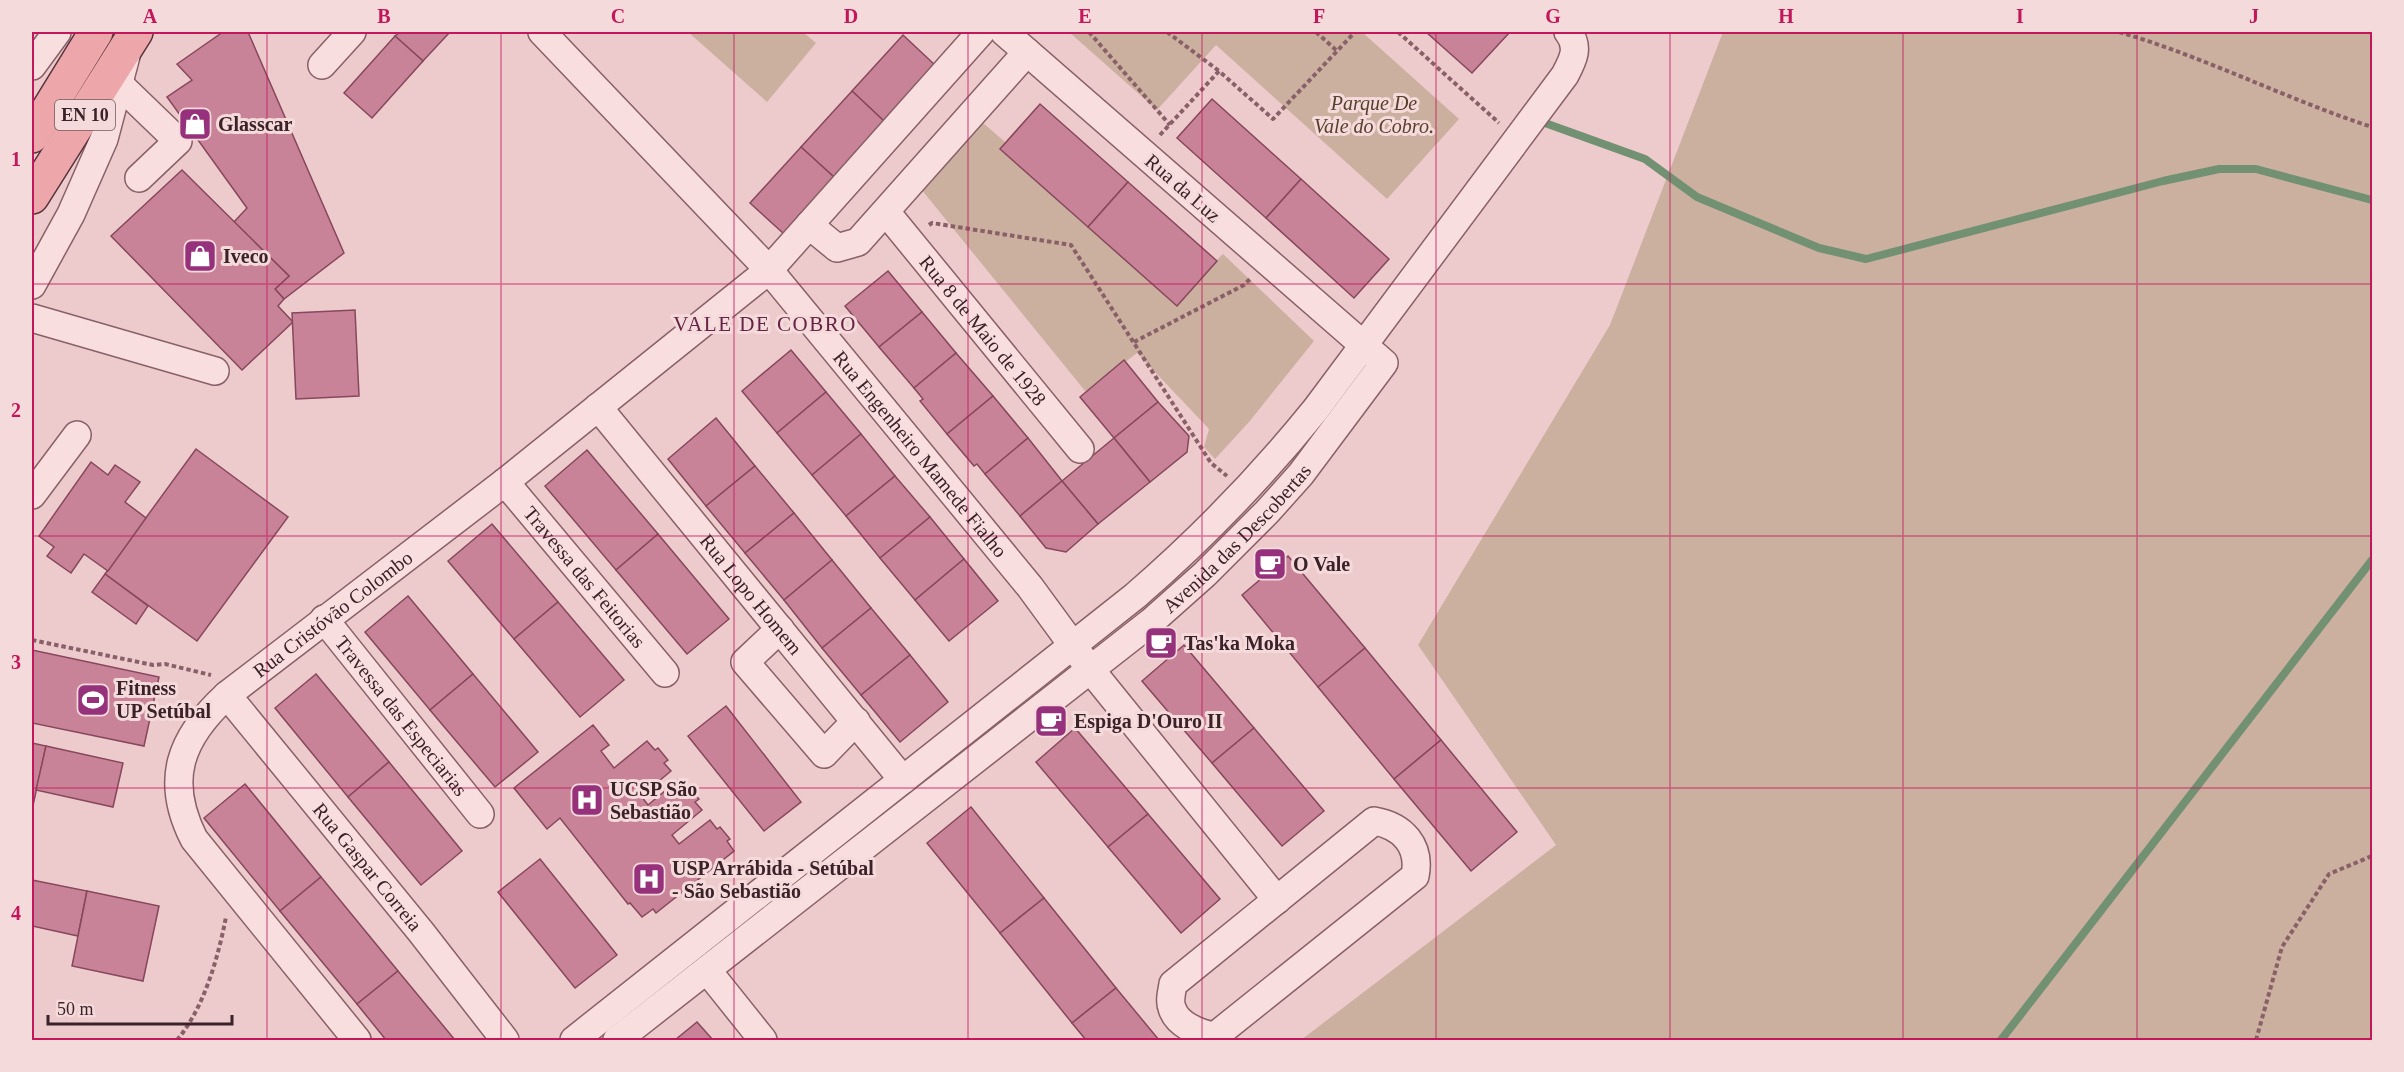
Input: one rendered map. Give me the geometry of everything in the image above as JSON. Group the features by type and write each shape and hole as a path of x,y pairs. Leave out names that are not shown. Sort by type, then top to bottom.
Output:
{"main road":[{"name":"EN 10","path":"32,136 96,32"},
{"name":"EN 10","path":"32,197 134,37"}],"street":[{"path":"32,66 57,32"},
{"path":"322,65 352,32"},
{"name":"Rua Engenheiro Mamede Fialho","path":"542,32 769,270 1030,587 1090,669 1277,900"},
{"name":"Rua da Luz","path":"1004,32 1362,345"},
{"name":"Avenida das Descobertas","path":"574,1041 1135,596 1204,534 1278,455 1565,75 1575,51 1575,42 1568,32"},
{"path":"769,270 966,36"},
{"path":"32,285 70,214 105,140 134,37"},
{"path":"808,225 837,248 858,242 1027,52"},
{"path":"120,85 178,141 139,178"},
{"name":"Rua 8 de Maio de 1928","path":"886,212 1080,449"},
{"name":"Rua Cristóvão Colombo","path":"357,1041 194,839 184,820 178,797 179,769 186,744 219,685 324,619 505,482 769,270"},
{"path":"32,318 215,371"},
{"name":"Avenida das Descobertas","path":"617,1041 1151,622 1205,574 1301,474 1384,363 1362,345"},
{"name":"Rua Lopo Homem","path":"598,407 903,780"},
{"path":"32,495 77,435"},
{"name":"Travessa das Feitorias","path":"505,482 664,673"},
{"name":"Travessa das Especiarias","path":"324,619 480,814"},
{"path":"780,629 745,663 824,754 856,721"},
{"name":"Rua Gaspar Correia","path":"219,685 421,932 505,1041"},
{"path":"1374,821 1393,826 1401,831 1417,856 1415,876 1215,1036 1204,1035 1179,1021 1172,1009 1173,984 1277,900 1374,821"},
{"path":"707,970 763,1041"}],"path":[{"path":"1089,32 1170,125"},
{"path":"1167,32 1219,71 1273,119 1355,32"},
{"path":"1316,32 1337,51"},
{"path":"1398,32 1517,140"},
{"path":"1916,32 1944,32"},
{"path":"2119,32 2160,44 2262,87 2373,127"},
{"path":"1143,153 1219,71"},
{"path":"910,241 932,223 1071,245 1211,463 1233,482"},
{"path":"1134,342 1244,285 1267,262"},
{"path":"32,640 153,665 165,664 219,685"},
{"path":"2256,1041 2282,947 2329,874 2373,856"},
{"path":"177,1041 190,1025 209,976 232,887"}],"green space":[{"path":"688,32 803,32 816,43 767,102"},
{"name":"Parque De Vale do Cobro.","path":"1069,32 1362,32 1459,119 1387,199 1216,45 1157,110"},
{"path":"1723,32 2372,32 2372,1040 1301,1040 1556,845 1418,645 1610,325"},
{"path":"983,123 1182,294 1223,254 1314,341 1249,422 1215,459 1204,447 1209,429 1137,353 1086,392 921,189"}],"building":[{"path":"223,32 248,32 344,253 284,299 275,289 289,276 234,222 247,208 167,97 192,80 177,64"},
{"path":"400,32 450,32 423,61 395,36"},
{"path":"1426,32 1510,32 1472,73"},
{"path":"903,35 936,66 885,122 852,91"},
{"path":"395,36 423,61 372,118 344,93"},
{"path":"852,91 885,122 835,178 801,147"},
{"path":"1212,99 1301,179 1266,218 1177,138"},
{"path":"1040,104 1128,182 1088,227 1000,149"},
{"path":"801,147 835,178 784,234 750,203"},
{"name":"Iveco","path":"182,170 289,276 275,289 284,299 278,306 293,322 242,370 111,236"},
{"path":"1301,179 1389,259 1354,298 1266,218"},
{"path":"1128,182 1217,261 1177,306 1088,227"},
{"path":"888,271 922,312 879,347 845,306"},
{"path":"355,310 359,396 296,399 292,313"},
{"path":"922,312 956,353 914,388 879,347"},
{"path":"791,350 826,392 777,433 742,391"},
{"path":"956,353 993,396 947,434 920,401 923,399 914,388"},
{"path":"1124,360 1158,402 1114,438 1080,397"},
{"path":"826,392 861,434 812,475 777,433"},
{"path":"993,396 1028,438 985,474 977,464 974,466 947,434"},
{"path":"1158,402 1189,436 1187,452 1150,482 1114,438"},
{"path":"716,418 755,466 706,506 668,459"},
{"path":"861,434 895,476 846,516 812,475"},
{"path":"1028,438 1062,481 1020,516 985,474"},
{"path":"1114,438 1150,482 1098,524 1062,481"},
{"path":"196,449 288,517 197,641 105,574"},
{"path":"587,450 658,534 616,570 545,486"},
{"path":"91,462 108,475 115,465 140,482 125,502 146,518 108,571 84,554 71,573 47,556 54,547 39,536"},
{"path":"755,466 794,513 745,553 706,506"},
{"path":"895,476 930,517 880,558 846,516"},
{"path":"1062,481 1098,524 1066,552 1046,548 1020,516"},
{"path":"794,513 832,560 784,600 745,553"},
{"path":"930,517 964,559 915,600 880,558"},
{"path":"492,524 558,602 514,639 448,561"},
{"path":"658,534 729,619 687,654 616,570"},
{"path":"1288,556 1365,648 1318,687 1242,595"},
{"path":"964,559 998,601 949,641 915,600"},
{"path":"832,560 871,608 822,648 784,600"},
{"path":"105,574 148,606 136,624 92,592"},
{"path":"408,596 473,674 430,710 365,632"},
{"path":"558,602 624,680 580,717 514,639"},
{"path":"871,608 910,655 861,695 822,648"},
{"path":"1184,645 1254,728 1212,763 1142,681"},
{"path":"1365,648 1441,740 1394,779 1318,687"},
{"name":"Fitness UP Setúbal","path":"32,650 159,677 144,746 32,723"},
{"path":"910,655 948,702 900,742 861,695"},
{"path":"316,674 389,762 348,797 275,708"},
{"path":"473,674 538,752 495,787 430,710"},
{"path":"726,706 801,802 764,831 688,736"},
{"path":"593,725 609,745 601,751 614,768 647,741 655,750 658,748 668,760 664,763 671,771 641,796 648,805 678,780 686,789 689,787 699,799 695,802 702,810 672,835 679,844 710,820 717,829 720,827 730,839 727,841 734,851 656,913 653,909 642,917 630,903 628,904 560,818 547,829 514,788"},
{"path":"1075,728 1148,814 1108,847 1036,762"},
{"path":"1254,728 1324,811 1282,846 1212,763"},
{"path":"1441,740 1517,832 1471,871 1394,779"},
{"path":"32,743 46,746 32,810"},
{"path":"46,746 123,763 113,807 36,790"},
{"path":"389,762 462,851 421,885 348,797"},
{"path":"245,784 321,877 280,911 204,818"},
{"path":"971,807 1044,898 1000,933 927,843"},
{"path":"1148,814 1220,899 1181,933 1108,847"},
{"path":"540,859 617,955 575,988 498,892"},
{"path":"321,877 398,971 357,1004 280,911"},
{"path":"32,880 87,891 78,936 32,926"},
{"path":"87,891 159,906 143,981 72,966"},
{"path":"1044,898 1116,988 1072,1023 1000,933"},
{"path":"398,971 455,1040 386,1040 357,1004"},
{"path":"1116,988 1159,1040 1086,1040 1072,1023"},
{"path":"697,1022 713,1040 675,1040"}],"waterway":[{"path":"1545,123 1645,159 1697,197 1819,248 1866,259 2163,181 2219,169 2256,169 2372,200"},
{"path":"2001,1040 2372,560"}],"place":[{"name":"Glasscar","path":"195,124"},
{"name":"Iveco","path":"200,256"},
{"name":"O Vale","path":"1270,564"},
{"name":"Tas'ka Moka","path":"1161,643"},
{"name":"Fitness UP Setúbal","path":"93,700"},
{"name":"Espiga D'Ouro II","path":"1051,721"},
{"name":"UCSP São Sebastião","path":"587,800"},
{"name":"USP Arrábida - Setúbal - São Sebastião","path":"649,879"}],"district":[{"name":"VALE DE COBRO","path":"765,324"}]}
